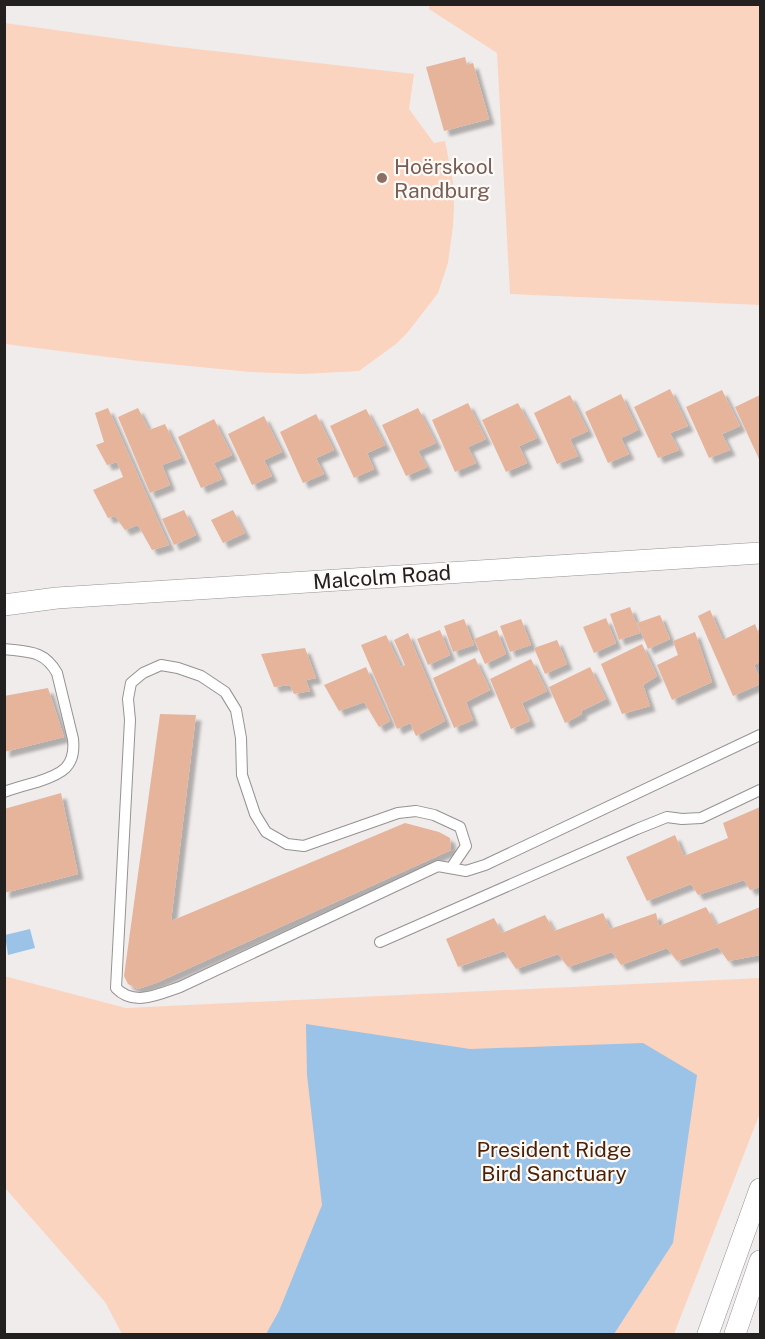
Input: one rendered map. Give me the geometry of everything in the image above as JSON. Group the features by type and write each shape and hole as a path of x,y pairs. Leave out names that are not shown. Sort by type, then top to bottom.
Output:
{"street":[{"name":"Malcolm Road","path":"4,605 81,596 760,553"},
{"path":"708,1335 760,1189"},
{"path":"735,1335 760,1261"}],"lane":[{"path":"4,649 32,652 44,657 52,664 57,672 74,749 72,760 60,774 4,792"},
{"path":"451,868 466,846 460,827 434,815 416,811 398,813 304,846 287,844 266,832 255,814 242,775 241,738 236,710 225,692 201,676 161,665 143,673 130,683 116,988 122,994 136,998 152,997 180,987 438,866 466,871 485,865 760,735"},
{"path":"380,942 667,817 701,818 760,790"}],"green space":[{"path":"429,5 760,5 760,305 510,294 497,53 429,9"},
{"path":"5,23 170,46 414,74 409,109 434,143 445,141 453,182 453,226 448,263 438,293 396,344 359,371 303,374 250,372 5,344"},
{"name":"President Ridge Bird Sanctuary","path":"4,976 126,1008 760,978 760,1113 674,1334 122,1334 105,1302 5,1188"}],"water":[{"path":"30,929 35,948 8,955 5,935"},
{"path":"306,1024 470,1049 643,1043 697,1075 673,1243 614,1334 266,1334 279,1311 322,1205 307,1075"}],"building":[{"path":"465,57 467,65 473,63 489,119 444,131 426,67"},
{"path":"670,389 688,426 670,433 679,450 658,458 634,407"},
{"path":"722,390 740,426 722,434 730,450 709,458 686,407"},
{"path":"621,394 638,430 621,438 629,454 608,463 585,412"},
{"path":"570,395 588,431 570,439 578,456 557,464 534,413"},
{"path":"760,395 760,458 759,459 735,407"},
{"path":"468,403 486,439 468,447 476,463 455,472 432,420"},
{"path":"518,403 537,438 519,446 527,463 506,472 482,420"},
{"path":"108,408 169,545 152,550 138,525 125,530 115,516 108,518 93,490 123,477 117,462 107,465 96,445 104,442 95,413"},
{"path":"138,408 149,430 165,424 181,458 162,465 170,485 150,493 118,417"},
{"path":"418,408 436,443 418,451 427,467 406,476 382,425"},
{"path":"366,409 385,445 367,453 374,469 354,478 330,426"},
{"path":"316,414 334,450 316,458 324,474 303,483 280,432"},
{"path":"264,416 282,452 264,460 272,476 252,485 228,434"},
{"path":"214,419 232,455 214,463 222,479 201,488 178,437"},
{"path":"184,510 196,535 174,545 162,519"},
{"path":"233,510 245,533 223,543 211,520"},
{"path":"630,607 640,633 619,640 610,614"},
{"path":"710,610 723,640 755,624 760,637 760,662 754,665 760,684 733,696 698,616"},
{"path":"660,615 670,639 648,649 637,623"},
{"path":"606,618 616,643 594,653 583,627"},
{"path":"464,619 474,645 453,652 444,626"},
{"path":"521,619 531,645 510,652 500,626"},
{"path":"440,630 450,655 428,665 417,639"},
{"path":"497,630 506,654 485,664 474,639"},
{"path":"695,632 712,682 672,700 657,665 678,655 673,641"},
{"path":"408,633 445,721 416,736 410,723 397,729 361,645 386,635 401,667 405,665 394,640"},
{"path":"557,640 567,664 545,674 534,648"},
{"path":"642,644 657,676 643,685 650,706 622,714 601,664"},
{"path":"305,648 316,678 306,680 310,691 294,694 290,685 274,687 261,654"},
{"path":"475,658 490,690 466,702 473,720 454,728 433,678"},
{"path":"531,659 547,691 522,703 530,721 511,729 490,679"},
{"path":"366,667 390,721 379,727 364,702 339,711 324,685"},
{"path":"590,667 606,699 581,711 582,714 565,723 549,687"},
{"path":"48,688 64,737 4,752 4,696"},
{"path":"160,714 196,715 171,921 405,823 439,832 450,838 451,850 156,983 138,989 128,984 124,976"},
{"path":"61,793 78,874 4,893 4,809"},
{"path":"760,807 760,887 750,890 744,880 698,895 691,884 647,901 626,857 675,835 684,856 728,838 723,823"},
{"path":"706,907 716,925 760,907 760,955 728,961 718,947 677,961 667,948 621,965 612,952 568,967 558,954 516,969 504,951 458,967 446,939 494,918 502,933 545,915 554,931 603,913 610,929 656,913 659,926"}],"place":[{"name":"Hoërskool Randburg","path":"382,178"}]}
